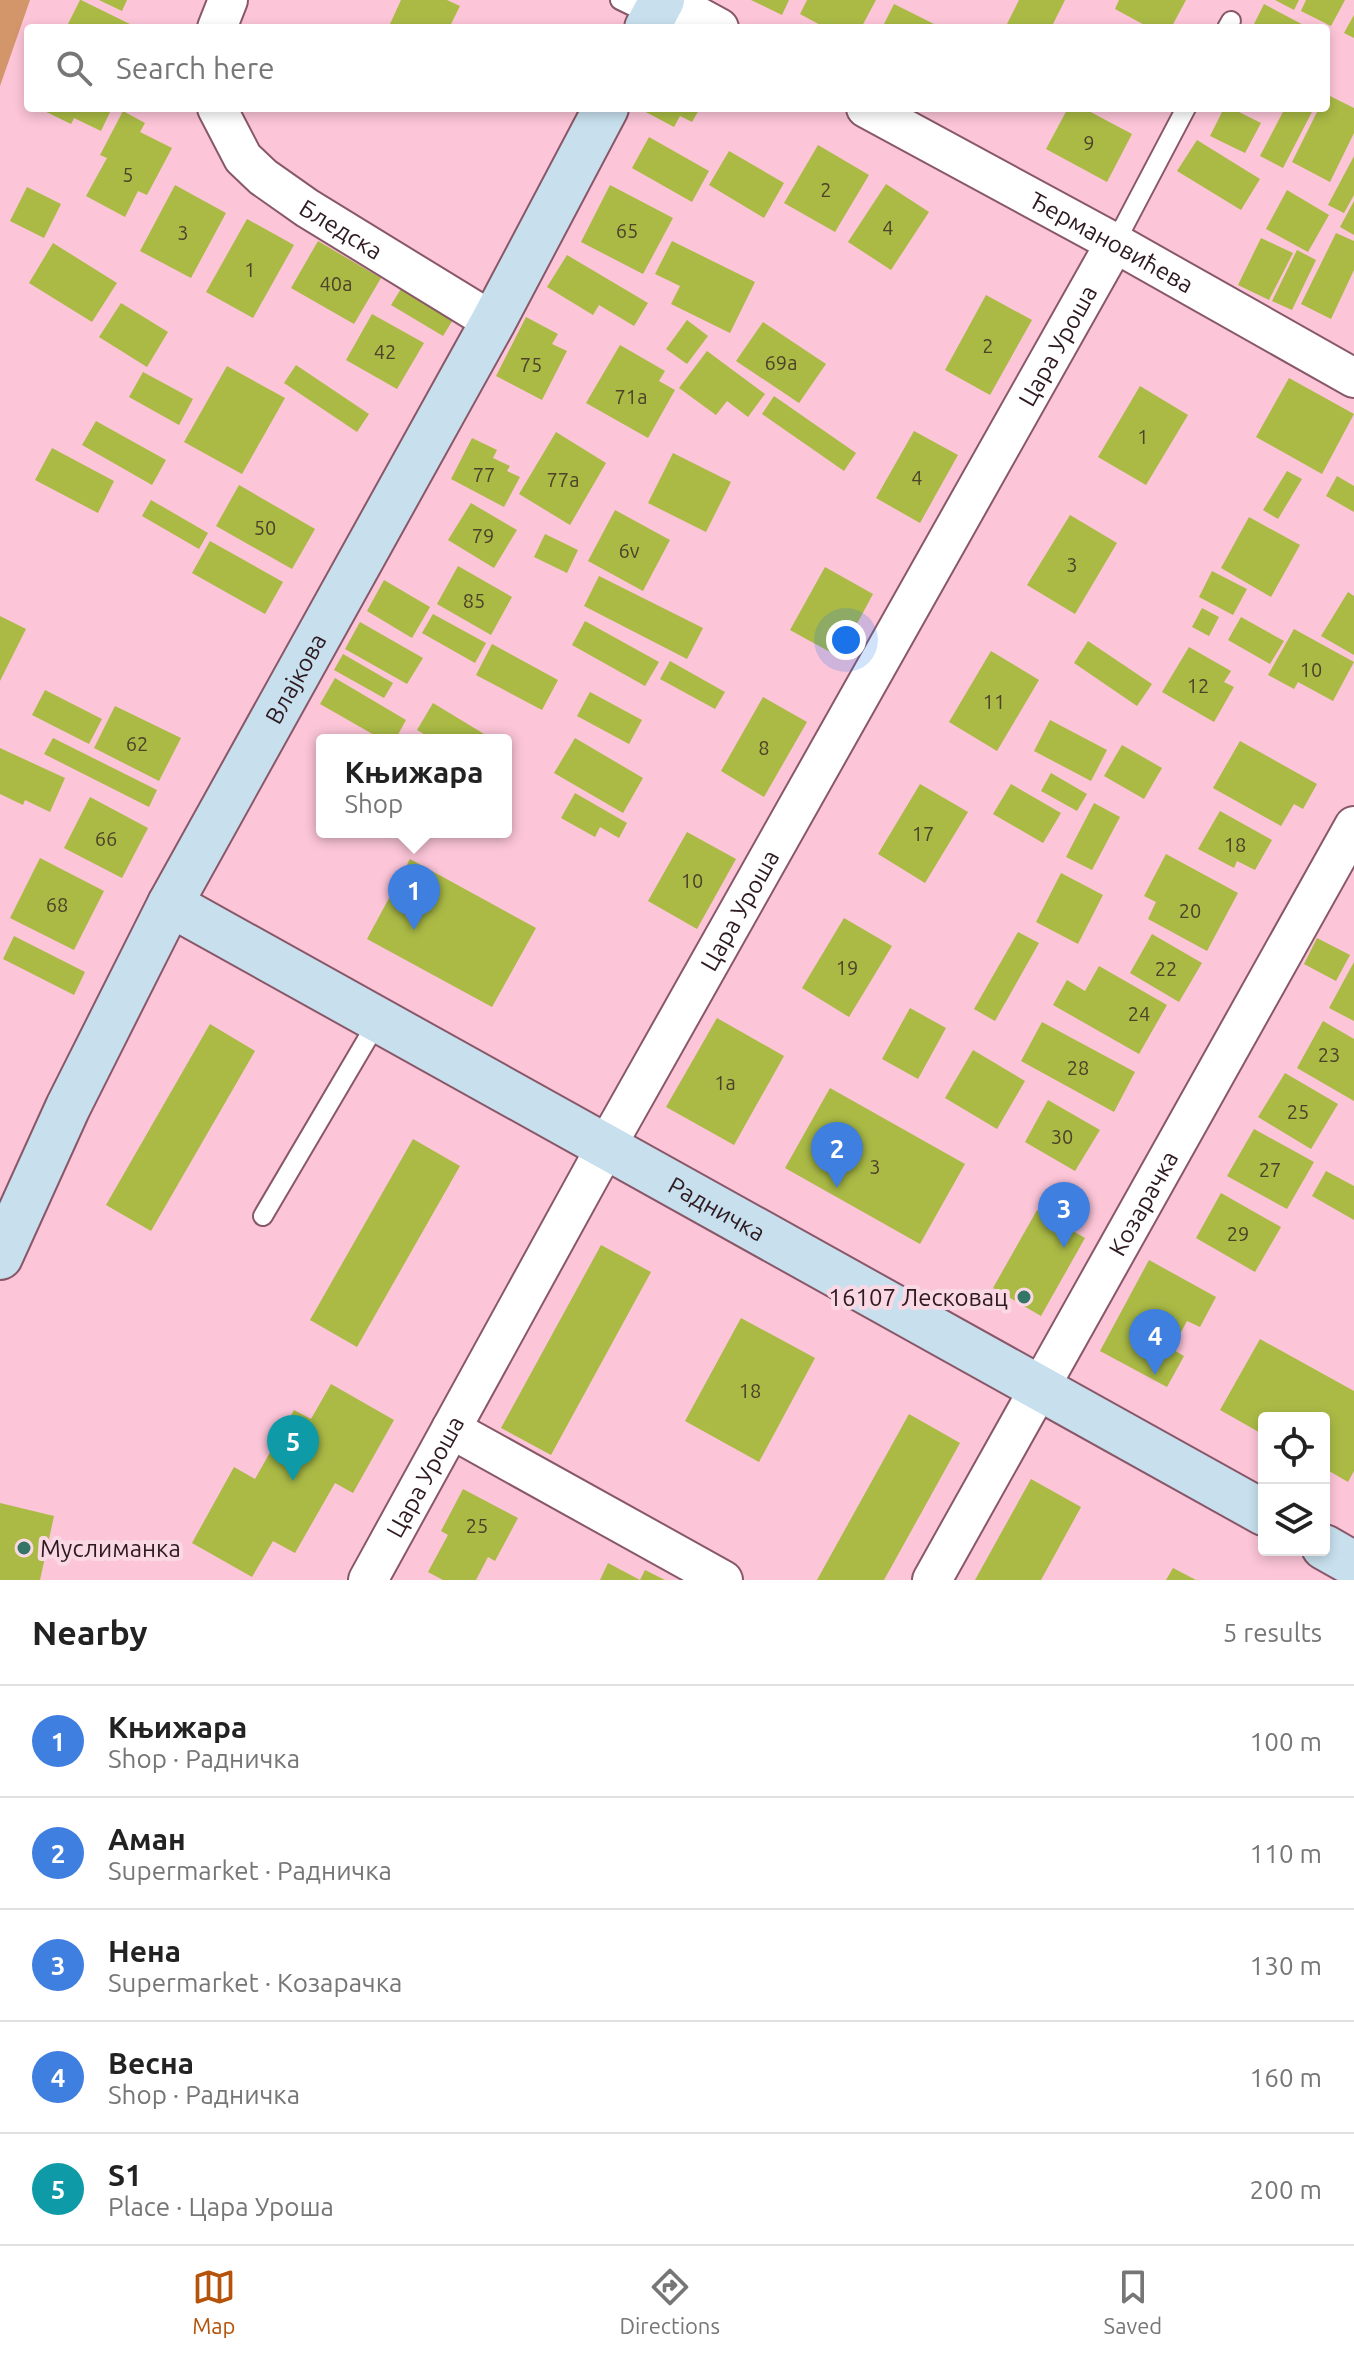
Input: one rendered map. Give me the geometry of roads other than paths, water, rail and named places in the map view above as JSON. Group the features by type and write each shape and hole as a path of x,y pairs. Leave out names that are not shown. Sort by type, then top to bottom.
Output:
{"main road":[{"name":"Влајкова","path":"0,1257 68,1107 170,904 493,322 604,112"},
{"name":"Радничка","path":"170,904 1258,1510"},
{"path":"1330,1550 1354,1564"}],"street":[{"path":"219,24 228,0"},
{"path":"650,9 704,24"},
{"name":"Бледска","path":"219,112 243,158 263,177 307,208 493,322"},
{"name":"Ђермановићева","path":"873,112 1354,378"},
{"name":"Цара Уроша","path":"368,1580 607,1145 1115,243"},
{"name":"Козарачка","path":"932,1580 1354,826"},
{"path":"451,1429 723,1580"}],"lane":[{"path":"1115,243 1184,112"},
{"path":"263,1216 379,1019"}],"place":[{"name":"Књижара","path":"414,930"},
{"name":"Аман","path":"837,1188"},
{"name":"Нена","path":"1064,1248"},
{"name":"16107 Лесковац","path":"1024,1297"},
{"name":"Весна","path":"1155,1375"},
{"name":"S1","path":"293,1481"},
{"name":"Муслиманка","path":"24,1548"}]}
